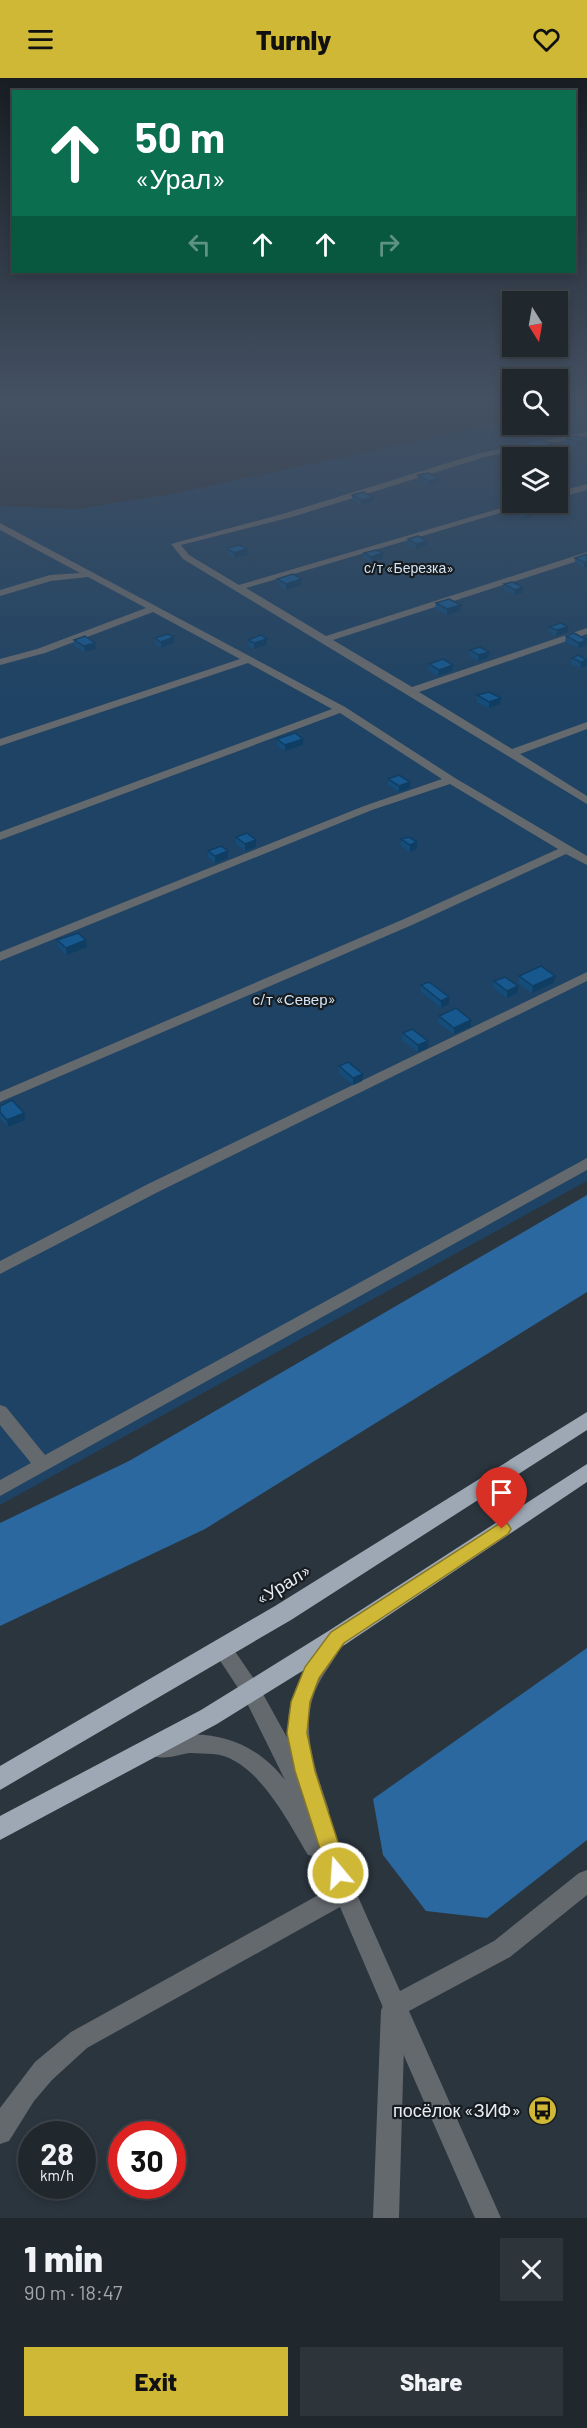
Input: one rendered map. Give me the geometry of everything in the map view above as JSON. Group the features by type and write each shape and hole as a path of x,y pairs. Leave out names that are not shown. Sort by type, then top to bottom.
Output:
{"highway":[{"name":"«Урал»","path":"0,1779 223,1650 587,1420"},
{"path":"0,1829 135,1757 251,1691 338,1637 587,1472"}],"street":[{"path":"348,497 289,515 175,544 186,557 513,753 587,801"},
{"path":"237,588 502,511"},
{"path":"1,527 86,575 341,710 451,780 587,861"},
{"path":"323,640 587,555"},
{"path":"0,593 50,578 86,575"},
{"path":"0,662 41,651 152,609"},
{"path":"411,691 587,631"},
{"path":"0,743 106,710 247,660"},
{"path":"0,836 341,710"},
{"path":"513,753 587,724"},
{"path":"0,957 368,808 451,780"},
{"path":"0,1097 397,927 567,849"},
{"path":"0,1268 153,1188 587,976"},
{"path":"0,1489 587,1163"},
{"path":"0,1412 44,1465"},
{"path":"338,1637 312,1673 305,1689 300,1702 297,1733 305,1771 344,1893"},
{"path":"223,1650 251,1691 280,1744 393,2007 488,2218"},
{"path":"135,1757 191,1743 226,1748 259,1764 281,1791 344,1893"},
{"path":"393,2007 502,1949 587,1881"},
{"path":"0,2132 21,2095 50,2062 79,2040 344,1893"},
{"path":"386,2218 393,2007"}],"green space":[{"name":"с/т «Север»","path":"154,497 502,497 502,513 568,513 568,497 587,497 587,1181 0,1505 0,506 77,509"}],"shaded area":[{"path":"587,1195 587,1292 205,1529 0,1626 0,1523 129,1461"},
{"path":"587,1648 587,1840 487,1918 426,1911 383,1855 373,1799"}],"building":[{"path":"356,497 373,497 362,500"},
{"path":"418,536 427,541 416,544 408,539"},
{"path":"239,545 247,549 234,553 227,548"},
{"path":"376,550 383,553 371,557 364,553"},
{"path":"587,554 587,561 584,562 575,558"},
{"path":"293,574 302,579 286,584 277,579"},
{"path":"512,582 523,587 515,590 504,584"},
{"path":"449,599 461,605 447,609 436,603"},
{"path":"561,623 568,627 557,630 549,627"},
{"path":"574,633 587,640 579,643 566,636"},
{"path":"168,634 174,637 161,642 155,638"},
{"path":"261,635 267,639 254,643 248,640"},
{"path":"85,636 95,643 84,646 74,640"},
{"path":"480,647 489,652 479,655 470,650"},
{"path":"578,655 587,660 581,662 572,658"},
{"path":"443,659 453,665 439,670 429,664"},
{"path":"489,692 501,698 489,702 477,695"},
{"path":"295,733 303,739 285,745 277,739"},
{"path":"399,775 410,782 399,786 388,779"},
{"path":"247,833 256,840 245,844 236,837"},
{"path":"409,837 417,842 410,845 401,839"},
{"path":"221,846 228,851 215,856 208,851"},
{"path":"78,933 86,940 66,948 57,940"},
{"path":"541,966 555,976 533,986 519,976"},
{"path":"505,977 518,986 507,991 494,981"},
{"path":"429,982 449,997 441,1001 421,985"},
{"path":"456,1008 471,1020 454,1028 439,1016"},
{"path":"412,1029 428,1041 418,1045 403,1033"},
{"path":"348,1062 363,1074 353,1078 339,1066"},
{"path":"12,1100 24,1113 7,1120 0,1112 0,1106"}],"place":[{"name":"посёлок «ЗИФ»","path":"542,2110"}],"route":[{"path":"338,1873 299,1751 297,1720 300,1702 312,1673 338,1637 502,1529"}],"park label":[{"name":"с/т «Березка»","path":"409,567"}]}
